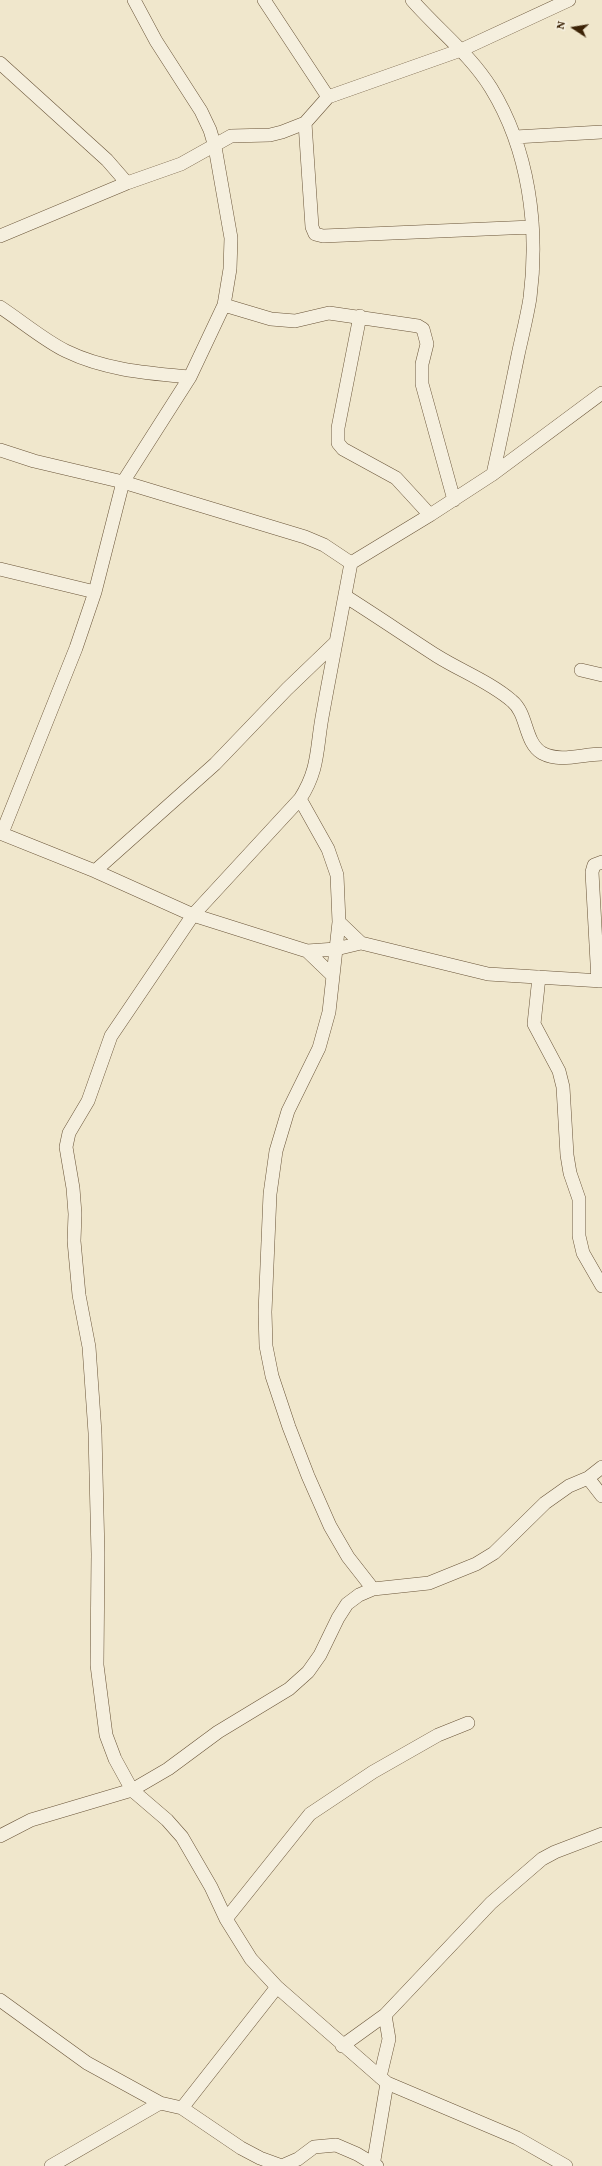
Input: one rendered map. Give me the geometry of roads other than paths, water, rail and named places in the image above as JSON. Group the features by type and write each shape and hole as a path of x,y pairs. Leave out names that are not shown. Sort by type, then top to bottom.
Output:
{"street":[{"path":"134,0 156,41 201,111 215,147 231,238 230,270 224,304 190,377 124,482 94,592 76,648 1,833 95,871 193,915 307,951 336,949 361,943 488,974 600,981 592,872 594,865 602,862"},
{"path":"264,0 328,97"},
{"path":"412,0 429,20 461,50 490,87 515,137 528,186 532,227 530,299 493,474"},
{"path":"0,236 127,183 181,164 236,135 270,135 305,123 328,97 461,50 569,0"},
{"path":"0,63 107,160 127,183"},
{"path":"305,123 312,227 315,234 323,236 532,227"},
{"path":"515,137 602,132"},
{"path":"224,304 271,319 295,321 329,313 360,316 418,326 423,329 427,344 422,364 422,384 454,500"},
{"path":"0,307 65,351 106,367 190,377"},
{"path":"360,316 338,428 338,443 343,449 396,478 430,515"},
{"path":"566,2166 517,2138 384,2080 342,2046 277,1987 251,1959 226,1919 211,1888 182,1837 167,1820 132,1790 115,1759 106,1735 97,1665 98,1554 95,1433 89,1347 79,1295 74,1241 75,1214 73,1188 66,1147 68,1133 88,1101 112,1036 193,915 300,799 311,782 316,766 321,722 351,562 430,515 493,474 602,393"},
{"path":"0,450 34,461 124,482 305,537 324,545 351,562"},
{"path":"0,569 94,592"},
{"path":"345,596 437,656 502,693 514,702 522,716 532,743 541,752 556,758 602,754"},
{"path":"95,871 215,764 287,689 336,642"},
{"path":"581,670 602,675"},
{"path":"300,799 328,849 337,875 338,922 329,1012 319,1048 288,1111 276,1151 270,1194 265,1312 266,1346 272,1376 289,1427 317,1498 330,1526 348,1557 373,1589"},
{"path":"338,922 361,943"},
{"path":"307,951 332,975"},
{"path":"539,977 534,1024 559,1070 563,1087 567,1155 570,1173 579,1199 579,1236 583,1253 602,1286"},
{"path":"0,1836 31,1820 132,1790 168,1769 218,1732 289,1689 308,1672 316,1661 338,1618 347,1604 359,1595 373,1589 429,1583 476,1564 494,1553 545,1503 569,1486 588,1478 602,1467"},
{"path":"588,1478 602,1496"},
{"path":"226,1919 310,1814 373,1772 438,1735 468,1723"},
{"path":"342,2046 385,2015 491,1903 542,1859 555,1852 602,1834"},
{"path":"182,2108 277,1987"},
{"path":"0,2000 87,2063 160,2103 182,2108 241,2148 260,2158 282,2166 298,2159 314,2147 336,2145 357,2154 375,2165 389,2039 385,2015"},
{"path":"51,2166 71,2162 160,2103"}]}
